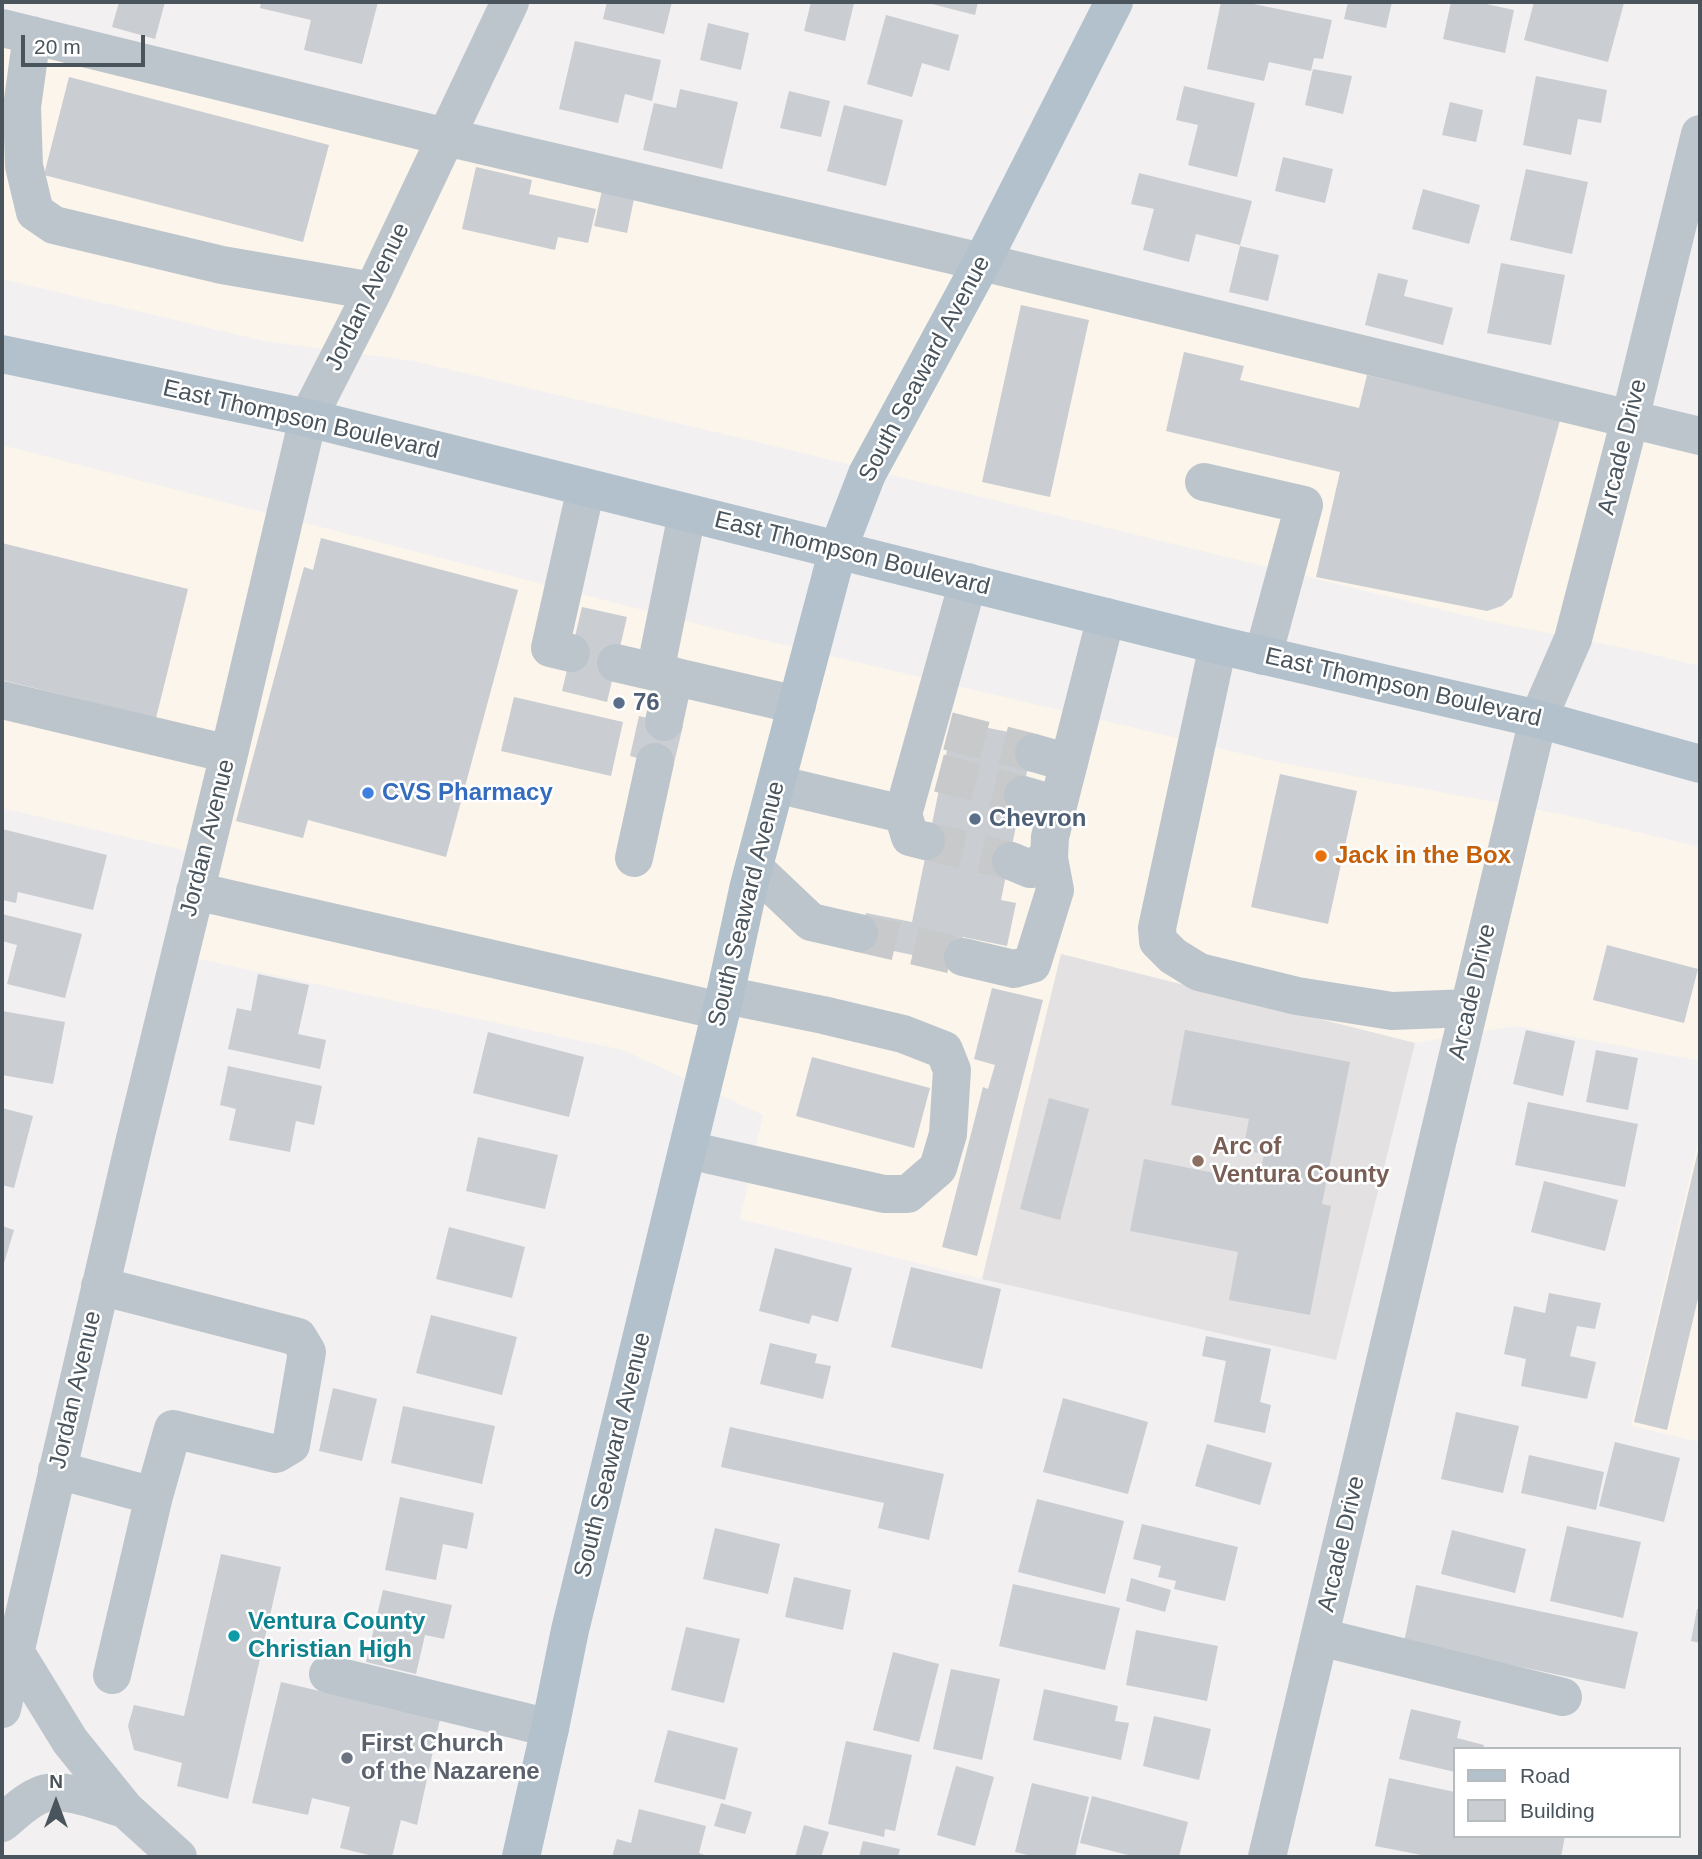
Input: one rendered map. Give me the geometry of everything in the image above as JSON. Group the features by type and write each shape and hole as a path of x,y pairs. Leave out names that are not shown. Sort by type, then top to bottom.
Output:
{"main road":[{"name":"South Seaward Avenue","path":"521,1857 573,1616 688,1150 749,885 838,550 867,474 982,262 1114,2"},
{"name":"East Thompson Boulevard","path":"2,354 308,418 1218,645 1538,719 1700,764"}],"street":[{"name":"Jordan Avenue","path":"2,1709 8,1640 57,1470 308,418 373,291 510,2"},
{"path":"373,291 222,265 54,225 35,212 24,166 17,32 1700,436"},
{"name":"Arcade Drive","path":"1267,1857 1538,719 1573,639 1700,134"},
{"path":"1204,482 1304,505 1263,656"},
{"path":"571,653 550,648 586,488"},
{"path":"664,722 664,674 687,514"},
{"path":"776,784 914,828 968,582"},
{"path":"963,957 1014,968 1032,964 1055,890 1049,858 1050,837 1041,800 1051,758 1106,617"},
{"path":"1218,645 1157,928 1158,942 1173,956 1199,972 1297,996 1392,1011 1469,1008"},
{"path":"616,663 797,705"},
{"path":"2,700 229,754"},
{"path":"634,858 655,762"},
{"path":"1011,861 1030,869 1049,858"},
{"path":"754,868 811,922 859,933"},
{"path":"195,891 723,1003 823,1015 903,1034 944,1050 952,1070 947,1134 938,1168 908,1194 884,1194 688,1150"},
{"path":"100,1286 298,1337 307,1352 291,1445 276,1454 173,1429 154,1496 112,1675"},
{"path":"57,1470 154,1496"},
{"path":"1320,1637 1563,1697"},
{"path":"8,1640 70,1741 125,1809 178,1857"},
{"path":"328,1674 550,1728"},
{"path":"2,1823 22,1806 43,1794 62,1792 125,1809"}],"shaded area":[{"path":"2,45 1700,450 1700,666 1492,622 753,441 413,361 264,341 2,279"},
{"path":"2,445 713,628 1277,762 1566,815 1700,847 1700,1061 1516,1026 1415,1043 1061,954 982,1279 740,1219 763,1115 623,1050 180,955 204,855 2,808"},
{"name":"Arc of Ventura County","path":"1061,954 1415,1043 1336,1360 982,1279"},
{"path":"1700,1133 1700,1442 1631,1426"}],"building":[{"path":"119,2 165,2 155,39 112,27"},
{"path":"261,2 378,2 362,64 304,50 311,20 260,8"},
{"path":"607,2 672,2 664,34 603,19"},
{"path":"811,2 854,3 845,41 804,31"},
{"path":"924,2 978,2 975,15"},
{"path":"1221,2 1244,2 1332,20 1323,59 1314,58 1311,71 1269,62 1264,81 1207,69"},
{"path":"1348,2 1392,2 1386,28 1344,19"},
{"path":"1451,2 1477,2 1514,10 1505,53 1443,39"},
{"path":"1534,2 1624,3 1608,62 1524,40"},
{"path":"886,15 959,35 949,71 922,63 912,97 867,84"},
{"path":"708,23 749,33 741,70 700,60"},
{"path":"575,41 661,60 652,101 625,94 618,123 559,109"},
{"path":"1313,69 1352,76 1343,114 1305,105"},
{"path":"1536,76 1607,90 1601,123 1578,119 1571,155 1523,145"},
{"path":"69,77 329,145 303,242 44,175"},
{"path":"1184,86 1255,103 1237,177 1188,165 1198,125 1176,120"},
{"path":"680,89 738,102 722,169 643,150 654,103 676,108"},
{"path":"789,91 830,101 821,137 780,128"},
{"path":"1450,102 1483,110 1476,142 1442,135"},
{"path":"844,105 903,120 886,186 827,171"},
{"path":"1283,157 1333,169 1325,203 1275,191"},
{"path":"476,167 532,180 529,194 596,209 588,243 558,237 555,250 462,229"},
{"path":"1526,169 1588,182 1572,254 1510,240"},
{"path":"1139,173 1252,201 1240,245 1196,234 1189,262 1143,250 1154,209 1131,204"},
{"path":"603,186 635,194 627,233 594,226"},
{"path":"1423,189 1480,205 1469,244 1412,229"},
{"path":"1240,246 1279,255 1268,301 1229,292"},
{"path":"1501,263 1565,275 1551,345 1487,333"},
{"path":"1378,273 1408,280 1404,296 1453,308 1443,345 1365,325"},
{"path":"1021,305 1089,320 1050,497 982,482"},
{"path":"1184,352 1244,366 1240,380 1359,408 1367,375 1560,420 1512,597 1502,606 1487,611 1316,577 1340,472 1166,431"},
{"path":"321,538 518,590 446,857 308,820 303,838 236,821 304,567 313,570"},
{"path":"2,543 188,589 156,718 2,680"},
{"path":"582,607 627,617 607,702 562,691"},
{"path":"514,697 623,722 611,776 501,751"},
{"path":"639,716 683,726 673,767 630,756"},
{"path":"953,721 1034,737 1001,900 1016,903 1007,946 963,937 957,964 859,944 866,913 912,922"},
{"path":"1280,774 1357,791 1328,924 1251,907"},
{"path":"2,829 107,855 93,910 18,892 16,903 2,900"},
{"path":"2,914 82,934 65,998 7,984 17,945 2,941"},
{"path":"1607,945 1698,969 1684,1023 1593,1000"},
{"path":"258,974 309,985 298,1034 326,1040 320,1069 228,1049 237,1008 251,1011"},
{"path":"992,988 1043,1000 977,1256 942,1247 983,1087 988,1089 995,1065 974,1059"},
{"path":"2,1011 65,1022 53,1084 2,1075"},
{"path":"1185,1030 1350,1062 1322,1204 1331,1206 1310,1315 1229,1300 1238,1252 1130,1231 1144,1159 1259,1182 1264,1154 1243,1150 1249,1119 1171,1105"},
{"path":"1526,1030 1575,1041 1563,1096 1513,1084"},
{"path":"488,1032 584,1057 569,1117 473,1093"},
{"path":"1596,1050 1638,1058 1628,1110 1586,1102"},
{"path":"812,1057 930,1088 914,1148 796,1116"},
{"path":"228,1066 322,1086 314,1125 296,1121 290,1152 229,1140 236,1109 220,1105"},
{"path":"1049,1098 1089,1109 1060,1220 1020,1209"},
{"path":"1528,1102 1638,1124 1625,1187 1515,1165"},
{"path":"2,1108 33,1116 14,1188 2,1185"},
{"path":"478,1137 558,1155 545,1209 466,1191"},
{"path":"1699,1147 1700,1290 1667,1430 1634,1422"},
{"path":"1544,1181 1618,1200 1605,1251 1531,1232"},
{"path":"2,1226 14,1230 2,1270"},
{"path":"449,1227 525,1247 512,1298 436,1279"},
{"path":"775,1248 852,1268 838,1322 812,1315 809,1324 759,1311"},
{"path":"911,1267 1001,1289 982,1369 891,1347"},
{"path":"1549,1293 1601,1303 1595,1329 1577,1326 1570,1356 1596,1362 1587,1399 1521,1386 1526,1359 1504,1354 1514,1306 1545,1313"},
{"path":"431,1315 517,1337 502,1395 416,1373"},
{"path":"1206,1336 1271,1349 1260,1402 1271,1405 1265,1433 1214,1422 1226,1361 1202,1356"},
{"path":"770,1343 817,1354 815,1363 831,1366 823,1399 760,1384"},
{"path":"333,1388 377,1399 362,1461 319,1451"},
{"path":"1063,1398 1148,1422 1128,1494 1043,1472"},
{"path":"403,1406 495,1426 482,1484 391,1463"},
{"path":"1456,1412 1519,1426 1503,1493 1441,1479"},
{"path":"730,1427 944,1474 929,1540 878,1528 884,1503 721,1467"},
{"path":"1615,1442 1680,1458 1664,1522 1599,1506"},
{"path":"1207,1444 1272,1463 1260,1505 1195,1486"},
{"path":"1529,1455 1604,1472 1596,1510 1521,1493"},
{"path":"400,1497 474,1513 467,1549 443,1544 436,1580 385,1570"},
{"path":"1037,1499 1124,1521 1105,1594 1018,1572"},
{"path":"1142,1524 1238,1547 1225,1601 1174,1589 1176,1581 1158,1577 1161,1566 1133,1559"},
{"path":"1567,1526 1641,1542 1623,1618 1550,1601"},
{"path":"715,1528 780,1544 768,1594 703,1579"},
{"path":"1452,1530 1526,1549 1515,1593 1441,1574"},
{"name":"Ventura County Christian High","path":"221,1554 281,1567 228,1799 177,1786 182,1763 134,1750 128,1726 134,1705 184,1716"},
{"path":"794,1577 851,1590 843,1630 785,1617"},
{"path":"1131,1578 1171,1590 1165,1612 1126,1601"},
{"path":"1013,1584 1120,1608 1105,1670 999,1646"},
{"path":"1416,1585 1638,1632 1625,1689 1404,1642"},
{"path":"383,1590 452,1605 444,1639 425,1635 416,1674 366,1662"},
{"path":"1697,1609 1700,1610 1700,1643 1691,1641"},
{"path":"686,1627 740,1639 724,1703 671,1690"},
{"path":"1136,1630 1218,1646 1207,1701 1126,1685"},
{"path":"893,1652 939,1664 919,1742 873,1730"},
{"path":"951,1669 1000,1679 982,1760 933,1749"},
{"name":"First Church of the Nazarene","path":"281,1682 440,1719 417,1825 401,1820 392,1857 377,1857 340,1848 350,1807 312,1798 308,1815 252,1803"},
{"path":"1044,1689 1118,1706 1115,1721 1129,1723 1121,1760 1033,1740"},
{"path":"1411,1709 1461,1721 1457,1738 1484,1745 1454,1747 1454,1772 1399,1759"},
{"path":"1154,1716 1211,1729 1199,1780 1143,1766"},
{"path":"668,1730 738,1748 725,1800 654,1782"},
{"path":"846,1741 912,1755 895,1831 885,1829 884,1837 828,1824"},
{"path":"956,1766 994,1777 975,1846 937,1835"},
{"path":"1389,1778 1454,1792 1454,1838 1565,1838 1561,1857 1432,1857 1375,1846"},
{"path":"1032,1783 1089,1797 1075,1857 1036,1857 1015,1852"},
{"path":"1092,1796 1188,1822 1179,1857 1136,1857 1080,1843"},
{"path":"721,1803 752,1812 745,1834 714,1826"},
{"path":"639,1809 706,1826 699,1853 710,1857 612,1857 617,1839 631,1843"},
{"path":"804,1825 829,1832 821,1857 795,1857"},
{"path":"863,1841 900,1849 898,1857 859,1857"}],"tunnel":[{"path":"948,731 1034,753"},
{"path":"939,773 1023,795"},
{"path":"926,841 1011,861"},
{"path":"859,933 963,957"}],"place":[{"name":"76","path":"619,703"},
{"name":"CVS Pharmacy","path":"368,793"},
{"name":"Chevron","path":"975,819"},
{"name":"Jack in the Box","path":"1321,856"},
{"name":"Arc of Ventura County","path":"1198,1161"},
{"name":"Ventura County Christian High","path":"234,1636"},
{"name":"First Church of the Nazarene","path":"347,1758"}]}
